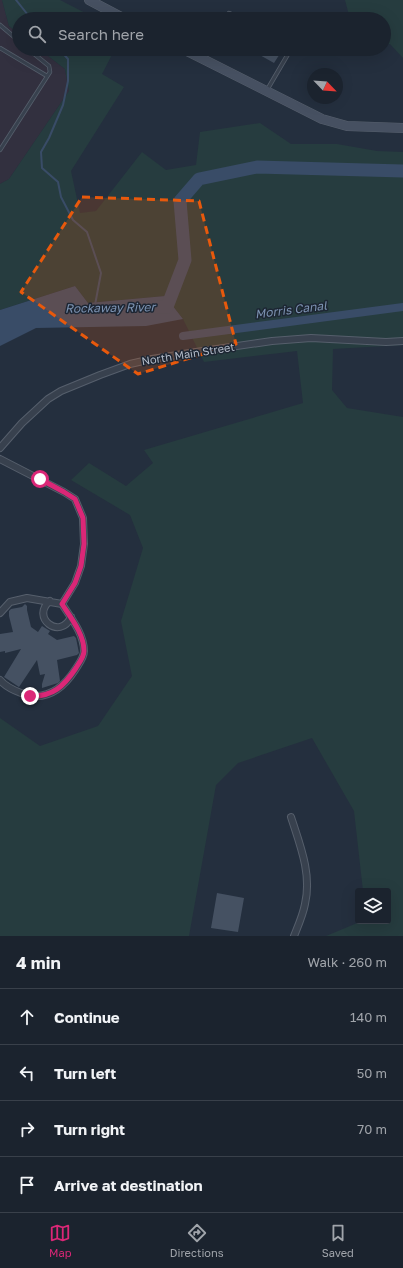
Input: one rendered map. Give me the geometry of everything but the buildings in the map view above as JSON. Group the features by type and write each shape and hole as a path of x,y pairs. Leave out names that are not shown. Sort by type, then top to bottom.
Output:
{"main road":[{"path":"89,0 112,12"},
{"path":"197,56 322,120 347,126 403,128"}],"street":[{"name":"North Main Street","path":"0,448 22,423 48,399 87,380 130,364 204,350 272,341 311,338 403,342"},
{"path":"0,459 75,499 83,518 84,544 81,566 75,583 62,604"},
{"path":"0,613 10,602 27,598 62,604 71,617 80,635 84,652 80,662 66,683 55,692 39,697 30,696 16,691 0,680"},
{"path":"50,601 45,606 43,613 45,620 49,625 56,627 64,626 71,617"},
{"path":"291,817 303,855 307,880 305,905 301,920 294,936"}],"lane":[{"path":"0,25 12,36"},
{"path":"0,48 12,55"},
{"path":"13,56 47,76"},
{"path":"0,150 50,72 49,66 37,56"},
{"path":"267,92 287,56"}],"highlighted area":[{"path":"82,197 199,201 236,344 138,374 21,292"}],"shaded area":[{"path":"0,0 2,0 9,26 12,28 12,56 48,56 65,69 69,91 9,179 0,184"}],"green space":[{"path":"2,0 60,0 83,12 12,12 12,28 9,26"},
{"path":"345,0 403,0 403,58 391,45 391,12 348,12"},
{"path":"48,56 111,56 102,74 124,87 71,171 80,213 96,211 142,152 166,170 196,165 200,132 260,123 291,144 337,144 377,151 403,152 403,345 333,349 332,390 347,408 403,417 403,936 326,936 355,924 391,924 391,888 363,888 354,811 312,738 238,763 216,785 189,936 0,936 0,718 40,746 98,726 132,676 121,621 143,548 130,515 71,480 89,463 126,486 153,463 144,450 303,403 297,351 204,362 183,319 165,296 88,303 75,286 0,310 0,184 9,179 69,91 65,69"}],"water":[{"path":"75,286 88,303 165,296 183,319 146,326 36,328 0,346 0,310"}],"waterway":[{"path":"16,0 26,12"},
{"path":"65,56 68,59 68,81 63,105 49,138 41,152 42,168 58,182 61,197 73,220 87,232 101,273 95,305"},
{"name":"Rockaway River","path":"157,307 167,307 185,260 180,201 199,179 257,167 403,171"},
{"name":"Morris Canal","path":"183,336 403,307"}],"route":[{"path":"30,696 39,697 55,692 66,683 72,675 84,652 80,635 62,604 75,583 81,566 84,544 83,518 75,499 40,479"}]}
